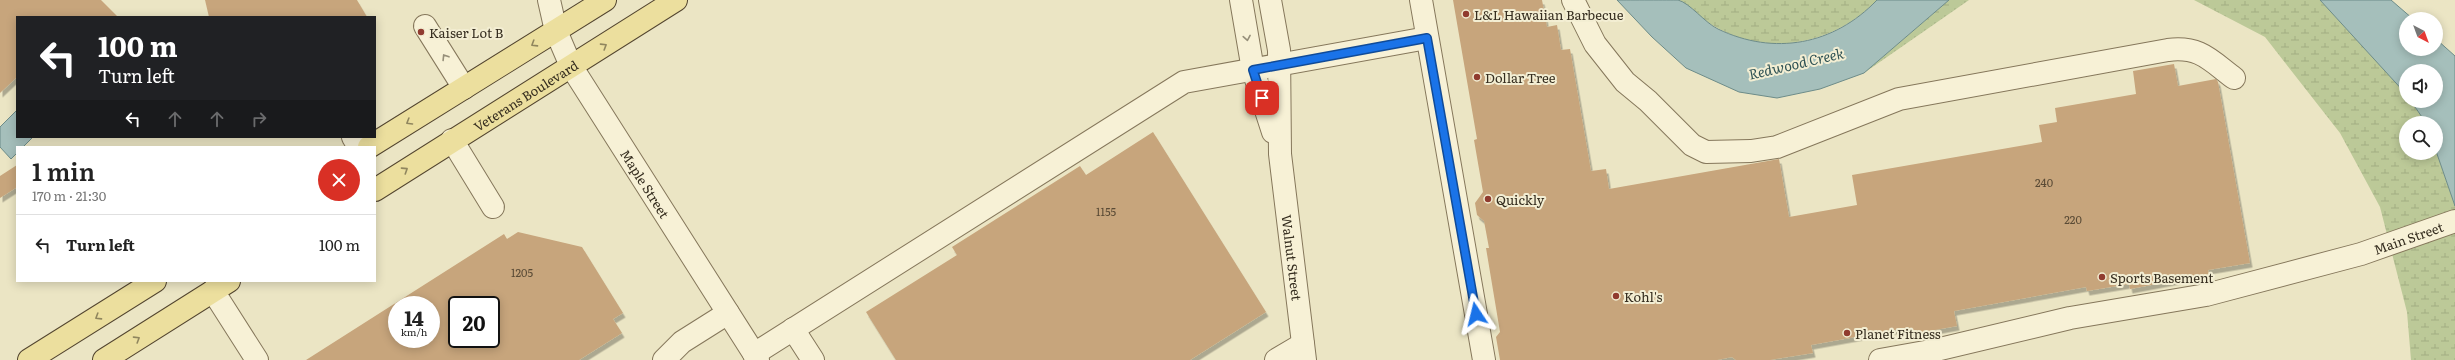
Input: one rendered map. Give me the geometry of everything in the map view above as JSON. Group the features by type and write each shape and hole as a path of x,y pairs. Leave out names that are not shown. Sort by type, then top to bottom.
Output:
{"main road":[{"path":"371,146 605,0"},
{"name":"Veterans Boulevard","path":"376,189 676,0"},
{"path":"29,360 153,282"},
{"path":"104,360 221,286"}],"street":[{"name":"Maple Street","path":"549,0 556,31 571,66 756,357"},
{"name":"Walnut Street","path":"1241,0 1253,70 1280,154"},
{"name":"Walnut Street","path":"1270,0 1279,50 1280,154 1304,352"},
{"path":"1420,0 1484,360"},
{"path":"1573,0 1595,44 1611,66 1625,82 1648,100 1692,145 1706,152 1745,151 1777,147 1899,99 2168,50 2185,48 2201,53 2234,78"},
{"path":"425,26 464,88"},
{"path":"756,357 793,329 1184,82 1427,38"},
{"path":"452,140 493,207"},
{"name":"Main Street","path":"1880,360 1936,350 2070,318 2206,294 2361,254 2455,221"},
{"path":"221,286 257,360"},
{"path":"666,359 682,342 728,314"},
{"path":"793,329 813,360"},
{"path":"1276,360 1304,352"}],"green space":[{"path":"1680,0 1877,0 1859,16 1838,29 1816,38 1793,42 1770,43 1747,40 1724,32 1703,19"},
{"path":"1949,0 1969,0 1864,73"},
{"path":"2194,0 2320,0 2399,86 2399,108 2416,108 2421,116 2399,116 2399,160 2439,160 2455,206 2455,360 2411,360 2407,312 2380,207 2340,133 2265,37"}],"water":[{"name":"Redwood Creek","path":"1617,0 1678,0 1683,2 1718,29 1739,37 1760,42 1782,44 1802,42 1823,36 1842,27 1860,15 1877,0 1949,0 1864,73 1820,89 1777,98 1739,92 1686,68 1652,37"},
{"path":"2320,0 2391,0 2405,12 2399,12 2399,56 2443,56 2443,45 2455,56 2455,206 2439,160 2443,160 2443,116 2421,116 2416,108 2443,108 2443,64 2399,64 2399,86"},
{"path":"16,111 16,138 32,138 24,146 16,146 16,154 11,159 0,147 0,127"}],"building":[{"path":"0,0 101,0 117,16 16,16 16,78 0,93"},
{"path":"205,0 357,0 366,16 209,16"},
{"path":"1453,0 1542,0 1547,27 1557,25 1561,50 1570,49 1591,171 1606,169 1609,189 1779,159 1789,217 1857,205 1852,175 2042,142 2039,125 2057,122 2055,108 2136,94 2133,71 2174,64 2178,86 2216,79 2218,82 2250,263 2208,270 2209,274 2130,289 2129,284 2087,291 2086,287 1954,311 1957,326 1907,335 1905,328 1811,345 1813,353 1770,360 1736,360 1732,357 1717,360 1500,360 1496,337 1500,332 1486,248 1489,248 1484,221 1477,215 1475,203 1483,192 1474,140 1477,139"},
{"path":"1153,132 1266,312 1190,360 896,360 866,312 957,255 952,247 1080,166 1086,175"},
{"path":"16,166 16,188 0,198 0,176"},
{"path":"518,232 582,247 623,313 613,319 622,333 579,360 306,360 388,308 388,348 440,348 440,296 407,296 504,234 507,239"}],"place":[{"name":"L&L Hawaiian Barbecue","path":"1466,14"},
{"name":"Kaiser Lot B","path":"421,32"},
{"name":"Dollar Tree","path":"1477,77"},
{"name":"Quickly","path":"1488,199"},
{"name":"Sports Basement","path":"2102,277"},
{"name":"Kohl's","path":"1616,296"},
{"name":"Planet Fitness","path":"1847,333"}],"route":[{"path":"1262,98 1253,70 1427,38 1476,314"}]}
